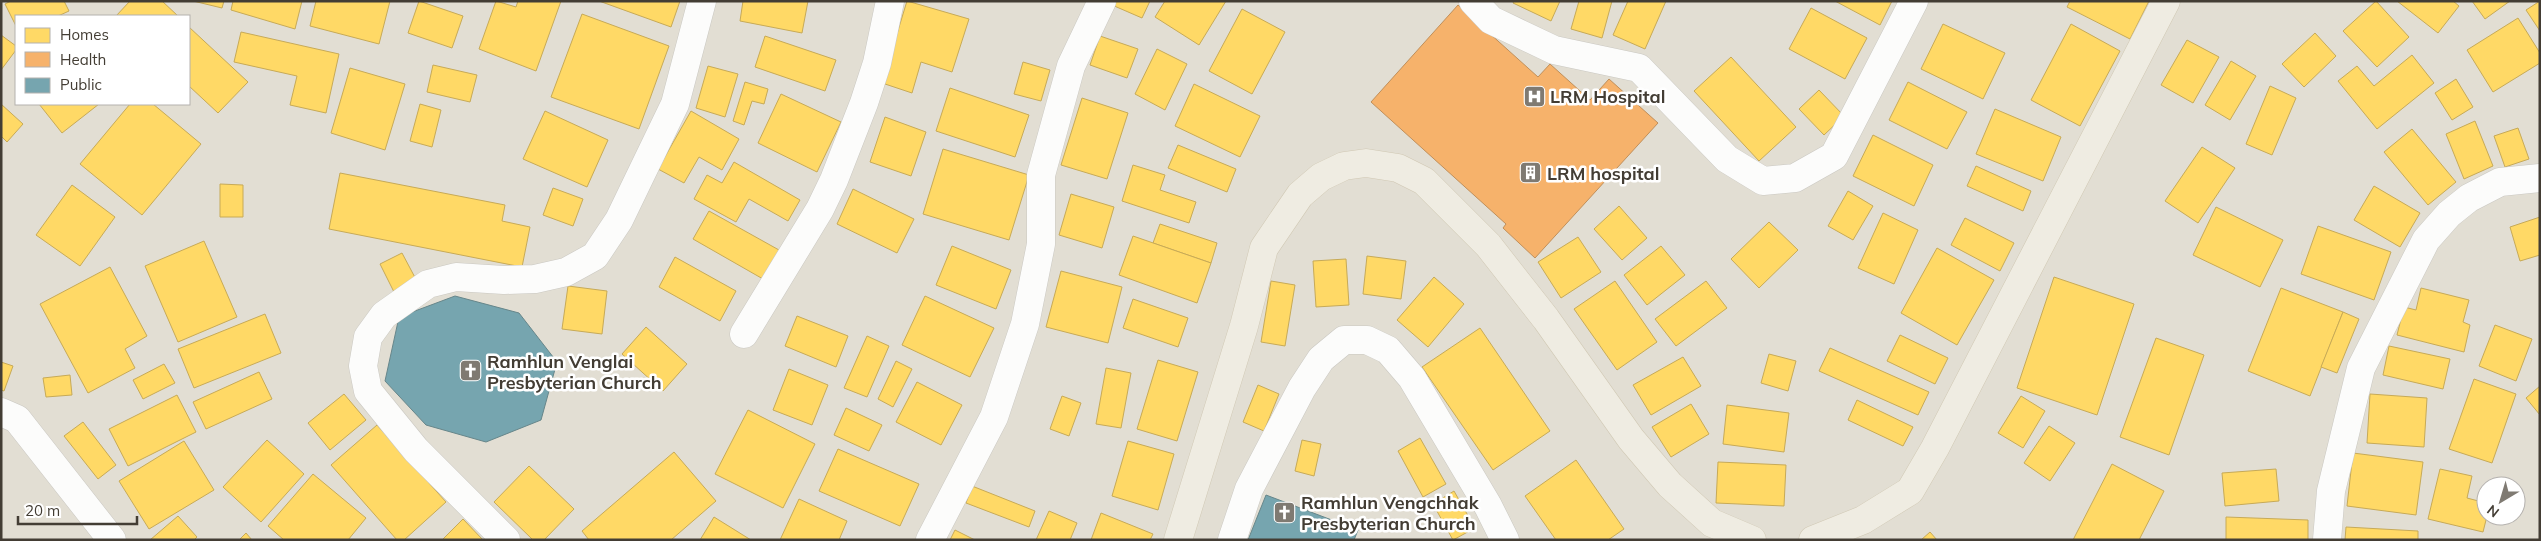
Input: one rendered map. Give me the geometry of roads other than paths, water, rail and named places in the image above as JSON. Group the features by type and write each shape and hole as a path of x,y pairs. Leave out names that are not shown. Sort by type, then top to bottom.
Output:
{"main road":[{"path":"1813,540 1863,520 1910,491 1940,440 2166,1"},
{"path":"1178,540 1244,326 1264,248 1300,195 1321,177 1344,166 1366,163 1398,168 1424,181 1488,245 1546,319 1631,439 1670,485 1712,523 1752,540"}],"street":[{"path":"506,540 416,450 368,391 363,366 368,337 384,316 428,284 456,277 504,280 535,279 566,272 595,256 619,220 675,104 702,1"},
{"path":"744,334 820,209 834,180 864,103 877,63 890,1"},
{"path":"930,540 994,417 1025,324 1041,244 1041,175 1071,66 1102,1"},
{"path":"1473,1 1491,20 1554,50 1639,68 1727,159 1763,181 1795,178 1834,156 1914,1"},
{"path":"2327,540 2331,491 2361,368 2426,240 2449,214 2469,198 2500,182 2540,178"},
{"path":"1232,540 1249,489 1302,388 1321,359 1344,340 1367,340 1388,350 1412,378 1488,506 1505,540"},
{"path":"1,412 17,419 112,540"}],"place":[{"name":"LRM Hospital","path":"1534,96"},
{"name":"LRM hospital","path":"1531,173"},
{"name":"Ramhlun Venglai Presbyterian Church","path":"471,371"},
{"name":"Ramhlun Vengchhak Presbyterian Church","path":"1285,512"}]}
